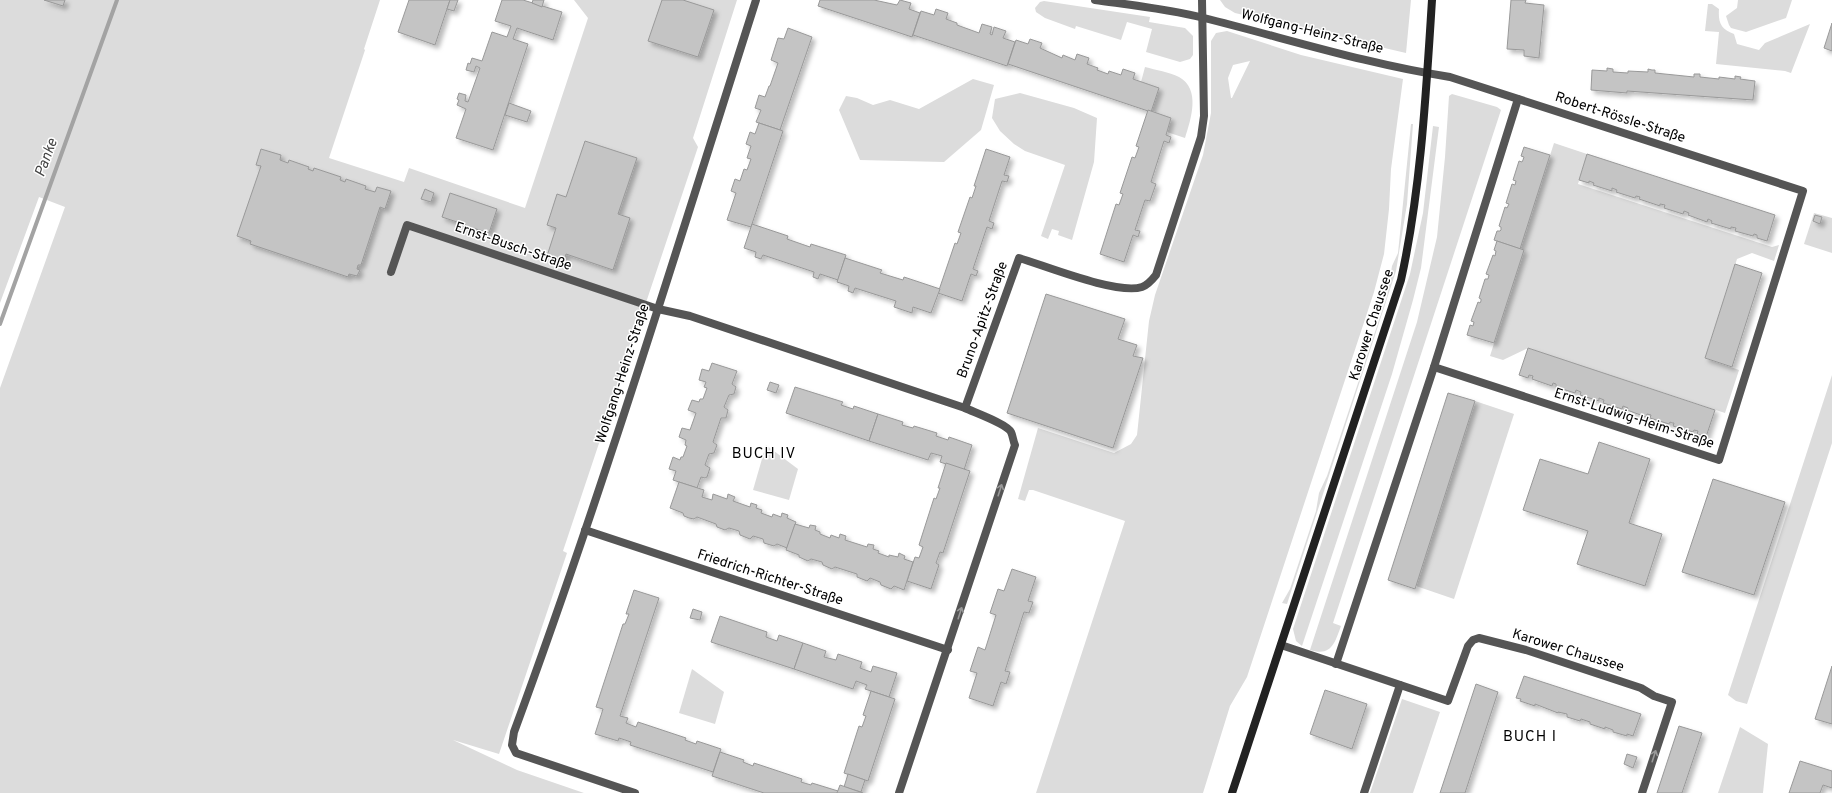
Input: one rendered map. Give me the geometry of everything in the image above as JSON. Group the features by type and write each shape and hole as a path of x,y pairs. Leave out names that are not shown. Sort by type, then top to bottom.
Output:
{"main road":[{"name":"Karower Chaussee","path":"1232,793 1402,280 1411,237 1428,73 1432,0"}],"street":[{"name":"Wolfgang-Heinz-Straße","path":"635,793 516,753 512,745 514,732 548,641 658,309 756,0"},
{"name":"Wolfgang-Heinz-Straße","path":"1096,0 1202,17 1344,55 1428,73"},
{"path":"1202,0 1202,17"},
{"name":"Bruno-Apitz-Straße","path":"966,408 1019,258 1121,288 1142,287 1150,283 1156,275 1201,137 1204,116 1202,17"},
{"name":"Robert-Rössle-Straße","path":"1428,73 1450,77 1804,191"},
{"path":"1336,664 1434,367 1518,99"},
{"name":"Ernst-Ludwig-Heim-Straße","path":"1434,367 1719,460 1804,191"},
{"name":"Ernst-Busch-Straße","path":"391,272 407,225 658,309"},
{"path":"658,309 686,315 966,408 980,416 1002,424 1010,431 1015,445 948,650 899,793"},
{"name":"Friedrich-Richter-Straße","path":"585,530 948,650"},
{"name":"Karower Chaussee","path":"1281,645 1448,701 1468,646 1473,640 1479,638 1526,650 1641,688 1654,696 1672,702 1642,793"},
{"path":"1364,793 1400,685"}],"shaded area":[{"path":"0,0 380,0 329,158 404,182 409,168 525,208 588,18 574,0 737,0 693,138 698,147 563,551 567,553 499,754 453,740 517,770 584,793 0,793 0,388 65,207 39,197 0,303"},
{"path":"1220,0 1411,0 1406,53 1235,13 1225,7"},
{"path":"1738,0 1792,0 1786,18 1746,32 1731,28 1726,16 1737,8"},
{"path":"1044,1 1150,17 1149,22 1185,28 1193,36 1193,55 1190,59 1180,62 1146,52 1152,29 1127,22 1121,40 1076,26 1075,29 1045,18 1036,12 1035,8 1040,2"},
{"path":"1708,4 1712,4 1719,9 1721,25 1723,28 1734,34 1737,44 1759,50 1765,43 1810,24 1791,73 1785,71 1716,64 1719,32 1705,31"},
{"path":"1227,31 1301,55 1403,79 1391,169 1389,209 1384,254 1374,292 1247,677 1230,706 1203,793 1036,793 1125,521 1033,490 1029,490 1025,501 1018,499 1038,428 1114,453 1131,444 1137,435 1149,321 1155,295 1203,155 1211,113 1211,41 1216,33","holes":["1250,61 1232,98 1228,78 1233,65"]},
{"path":"1145,67 1167,72 1179,77 1186,82 1190,89 1192,97 1192,114 1185,138 1167,132 1171,118 1151,112 1159,88 1141,82"},
{"path":"973,79 994,85 981,130 944,162 860,160 839,110 846,96 857,98 873,105 890,100 919,109"},
{"path":"1020,93 1074,108 1097,118 1094,162 1072,240 1058,235 1059,231 1052,229 1048,239 1041,236 1065,165 1025,151 1014,144 1000,131 992,118 995,99"},
{"path":"1452,94 1497,107 1501,110 1333,623 1341,626 1332,647 1328,650 1317,652 1310,650 1417,322 1437,237 1449,96"},
{"path":"1411,124 1413,124 1407,204 1396,271 1287,604 1282,603 1290,589 1316,511 1319,493 1327,476 1387,296 1392,266 1398,253"},
{"path":"1433,126 1439,127 1421,268 1413,300 1392,374 1302,646 1296,641 1293,629 1410,274 1423,213"},
{"path":"1554,143 1587,154 1578,184 1772,247 1779,245 1774,261 1752,253 1737,259 1705,358 1739,370 1725,413 1528,348 1503,360 1490,356 1524,250 1520,249"},
{"path":"1814,213 1832,218 1832,253 1804,244"},
{"path":"1832,375 1832,443 1747,704 1736,701 1728,695"},
{"path":"1475,401 1514,414 1454,599 1416,586"},
{"path":"766,445 798,469 789,500 753,490"},
{"path":"692,669 724,692 715,724 679,713"},
{"path":"1402,699 1440,712 1413,793 1370,793"},
{"path":"1740,727 1768,744 1763,793 1718,793"}],"building":[{"path":"44,0 65,0 63,6"},
{"path":"409,0 450,0 435,45 398,32"},
{"path":"450,0 458,0 454,11 447,9"},
{"path":"502,0 523,0 562,12 553,40 517,28 513,39 528,44 493,150 456,138 466,109 457,105 459,100 457,99 459,93 466,95 465,101 468,102 480,68 476,66 474,72 466,70 468,63 470,64 472,58 482,61 492,32 507,37 511,26 495,21"},
{"path":"533,0 544,0 542,7 532,3"},
{"path":"662,0 683,0 714,10 698,57 648,41"},
{"path":"820,0 874,0 897,5 900,0 911,3 909,9 920,13 912,37 818,6"},
{"path":"1511,0 1526,0 1525,3 1544,5 1539,58 1524,56 1524,50 1507,49"},
{"path":"936,9 948,13 946,19 957,23 957,25 979,33 982,24 992,27 990,34 992,35 994,27 1006,31 1003,38 1015,42 1007,66 913,35 921,11 934,15"},
{"path":"1832,23 1832,51 1824,48"},
{"path":"788,28 812,37 780,130 756,122 761,110 755,108 759,95 765,97 770,86 778,63 771,60 778,38 784,39"},
{"path":"1030,39 1042,43 1040,48 1062,58 1063,55 1075,60 1077,54 1089,58 1087,64 1108,74 1109,71 1121,75 1123,69 1135,73 1133,79 1159,88 1151,112 1008,64 1016,40 1028,44"},
{"path":"1607,68 1613,69 1613,72 1648,72 1648,69 1655,70 1655,73 1694,77 1694,74 1700,74 1700,77 1719,79 1719,77 1735,79 1735,76 1741,77 1740,79 1755,81 1753,100 1627,91 1627,93 1591,90 1592,70 1607,71"},
{"path":"509,103 531,111 527,122 505,115"},
{"path":"1148,110 1171,118 1166,135 1171,137 1169,143 1164,141 1151,182 1156,184 1150,201 1145,200 1135,230 1140,231 1138,237 1133,235 1124,262 1100,254 1116,204 1119,205 1123,194 1120,193 1132,157 1135,158 1139,147 1136,146"},
{"path":"759,123 783,131 751,227 727,220 736,193 731,191 735,179 740,181 744,169 747,170 751,159 747,158 751,146 746,144 750,132 755,134"},
{"path":"585,141 637,158 618,214 630,218 613,270 566,254 564,261 547,256 556,228 547,225 557,194 566,197"},
{"path":"1524,147 1550,155 1520,249 1494,240 1497,231 1501,230 1501,227 1499,226 1505,207 1507,208 1509,204 1506,203 1512,184 1515,185 1516,181 1513,180 1519,161 1522,162 1524,157 1521,156"},
{"path":"261,149 281,155 280,160 288,163 289,160 309,167 308,169 313,171 314,168 341,177 340,180 345,182 346,179 366,186 365,189 375,192 377,187 391,191 385,209 380,207 361,265 358,265 357,269 360,270 357,276 349,274 348,277 250,244 251,241 237,236 261,166 256,165"},
{"path":"986,149 1010,157 1004,175 1009,176 1007,182 1002,181 989,221 994,223 992,229 987,227 973,269 978,271 976,276 971,274 962,301 938,293 955,243 957,244 961,233 958,232 970,197 972,198 976,186 974,186"},
{"path":"1587,154 1775,215 1767,241 1757,238 1757,235 1754,234 1753,236 1735,231 1736,228 1731,227 1731,229 1711,223 1712,221 1708,219 1707,222 1688,215 1689,213 1684,211 1683,214 1664,208 1665,205 1660,204 1660,206 1639,199 1640,197 1636,196 1635,198 1616,192 1617,190 1612,188 1612,191 1593,185 1594,183 1589,181 1589,183 1579,180"},
{"path":"425,189 434,193 431,202 421,199"},
{"path":"450,193 497,209 489,233 473,228 472,231 465,228 466,225 442,217"},
{"path":"1815,215 1822,217 1820,224 1813,221"},
{"path":"752,224 788,236 787,239 810,247 811,244 846,255 838,280 820,274 818,279 813,277 814,272 763,255 761,259 755,257 756,252 744,248"},
{"path":"1497,241 1524,250 1494,343 1467,335 1470,325 1473,326 1474,322 1471,321 1478,302 1480,303 1481,301 1479,298 1485,279 1488,279 1489,275 1486,274 1493,255 1495,256 1496,251 1494,250"},
{"path":"845,258 882,270 880,273 903,280 904,277 940,289 931,313 913,307 912,313 894,307 896,301 855,288 853,293 848,291 849,286 837,282"},
{"path":"1735,264 1762,273 1732,367 1705,358"},
{"path":"1046,294 1125,319 1118,339 1137,345 1133,356 1143,358 1113,448 1007,413"},
{"path":"1528,348 1715,410 1706,437 1697,434 1698,431 1694,430 1693,432 1673,426 1674,423 1670,422 1669,424 1650,418 1651,415 1647,414 1646,417 1627,410 1628,408 1623,406 1622,409 1603,403 1604,400 1599,398 1599,401 1580,395 1581,392 1576,390 1575,393 1556,387 1556,384 1553,383 1552,386 1532,379 1533,376 1529,375 1528,378 1519,375"},
{"path":"712,363 737,371 732,384 736,387 734,394 729,395 724,407 728,410 726,418 721,418 713,442 717,445 714,453 709,454 705,465 710,468 707,477 701,477 697,488 673,480 676,471 669,469 673,457 680,460 681,457 683,457 687,446 685,445 686,440 679,437 682,428 690,430 696,413 688,410 692,400 699,402 700,399 703,399 707,388 704,387 706,382 699,380 702,369 709,371"},
{"path":"770,382 779,385 776,393 767,390"},
{"path":"795,387 843,402 841,405 853,409 854,406 878,414 869,441 786,413"},
{"path":"1448,393 1475,401 1415,589 1388,580"},
{"path":"878,414 903,422 902,425 913,428 914,426 937,433 936,436 948,440 949,437 972,445 964,470 940,462 942,456 931,453 928,460 869,441"},
{"path":"1599,442 1650,459 1629,523 1662,534 1645,586 1577,564 1588,531 1523,510 1540,459 1588,474"},
{"path":"946,463 970,471 943,553 940,552 936,563 939,565 931,589 907,581 915,557 919,558 923,547 919,545 934,498 936,499 940,488 938,488"},
{"path":"1713,479 1785,502 1754,595 1682,572"},
{"path":"679,482 704,490 702,497 712,500 713,494 727,499 728,494 735,497 733,501 750,507 751,503 757,505 756,508 762,510 761,513 772,517 773,514 781,517 782,513 788,515 787,518 796,522 787,548 777,544 774,546 764,543 763,539 753,536 750,539 740,535 739,531 729,528 725,530 717,527 716,524 697,517 694,519 689,518 684,516 683,513 670,508"},
{"path":"795,524 809,528 810,525 816,526 815,530 830,538 831,535 839,538 840,534 846,536 845,540 867,547 868,544 874,545 873,549 879,551 878,553 889,557 889,555 898,557 899,553 905,556 904,559 913,562 904,590 894,586 891,589 870,578 867,581 857,577 857,574 835,567 832,569 823,565 822,562 811,559 808,561 799,557 799,555 786,550"},
{"path":"1012,569 1036,577 1028,601 1033,602 1029,613 1024,612 1005,671 1010,672 1006,684 1001,682 993,706 969,698 977,673 970,671 978,647 985,650 996,615 990,613 998,589 1004,591"},
{"path":"634,590 659,598 620,716 628,718 626,723 636,727 638,722 686,738 685,740 696,744 697,741 721,749 713,772 630,745 631,742 619,738 618,741 595,734 603,709 596,707 623,624 625,624 629,614 626,614"},
{"path":"693,609 702,612 700,620 690,618"},
{"path":"720,616 767,632 766,637 777,641 779,635 803,643 794,669 711,642"},
{"path":"803,643 826,651 824,657 836,660 838,654 862,662 860,668 871,672 873,666 897,673 889,697 865,689 867,685 856,681 853,689 794,669"},
{"path":"1832,666 1832,724 1815,719"},
{"path":"1524,676 1641,714 1633,736 1613,732 1613,730 1590,724 1590,722 1581,719 1580,721 1567,717 1567,714 1558,713 1535,704 1535,706 1520,701 1521,699 1516,698"},
{"path":"1476,684 1498,692 1465,793 1440,793"},
{"path":"1325,690 1367,704 1352,749 1310,734"},
{"path":"871,691 895,699 868,781 844,773 859,726 862,727 866,716 863,715"},
{"path":"1679,726 1702,733 1682,793 1657,793"},
{"path":"720,752 744,760 743,762 753,766 754,763 802,779 801,782 811,785 812,783 838,791 837,793 764,793 712,776"},
{"path":"1627,754 1637,757 1633,768 1624,764"},
{"path":"1800,761 1832,771 1832,788 1823,785 1820,793 1789,793"},
{"path":"848,774 865,780 861,792 844,787"},
{"path":"840,785 863,793 837,793"}],"waterway":[{"name":"Panke","path":"0,324 117,0"}],"district":[{"name":"BUCH IV","path":"764,454"},
{"name":"BUCH I","path":"1530,737"}]}
